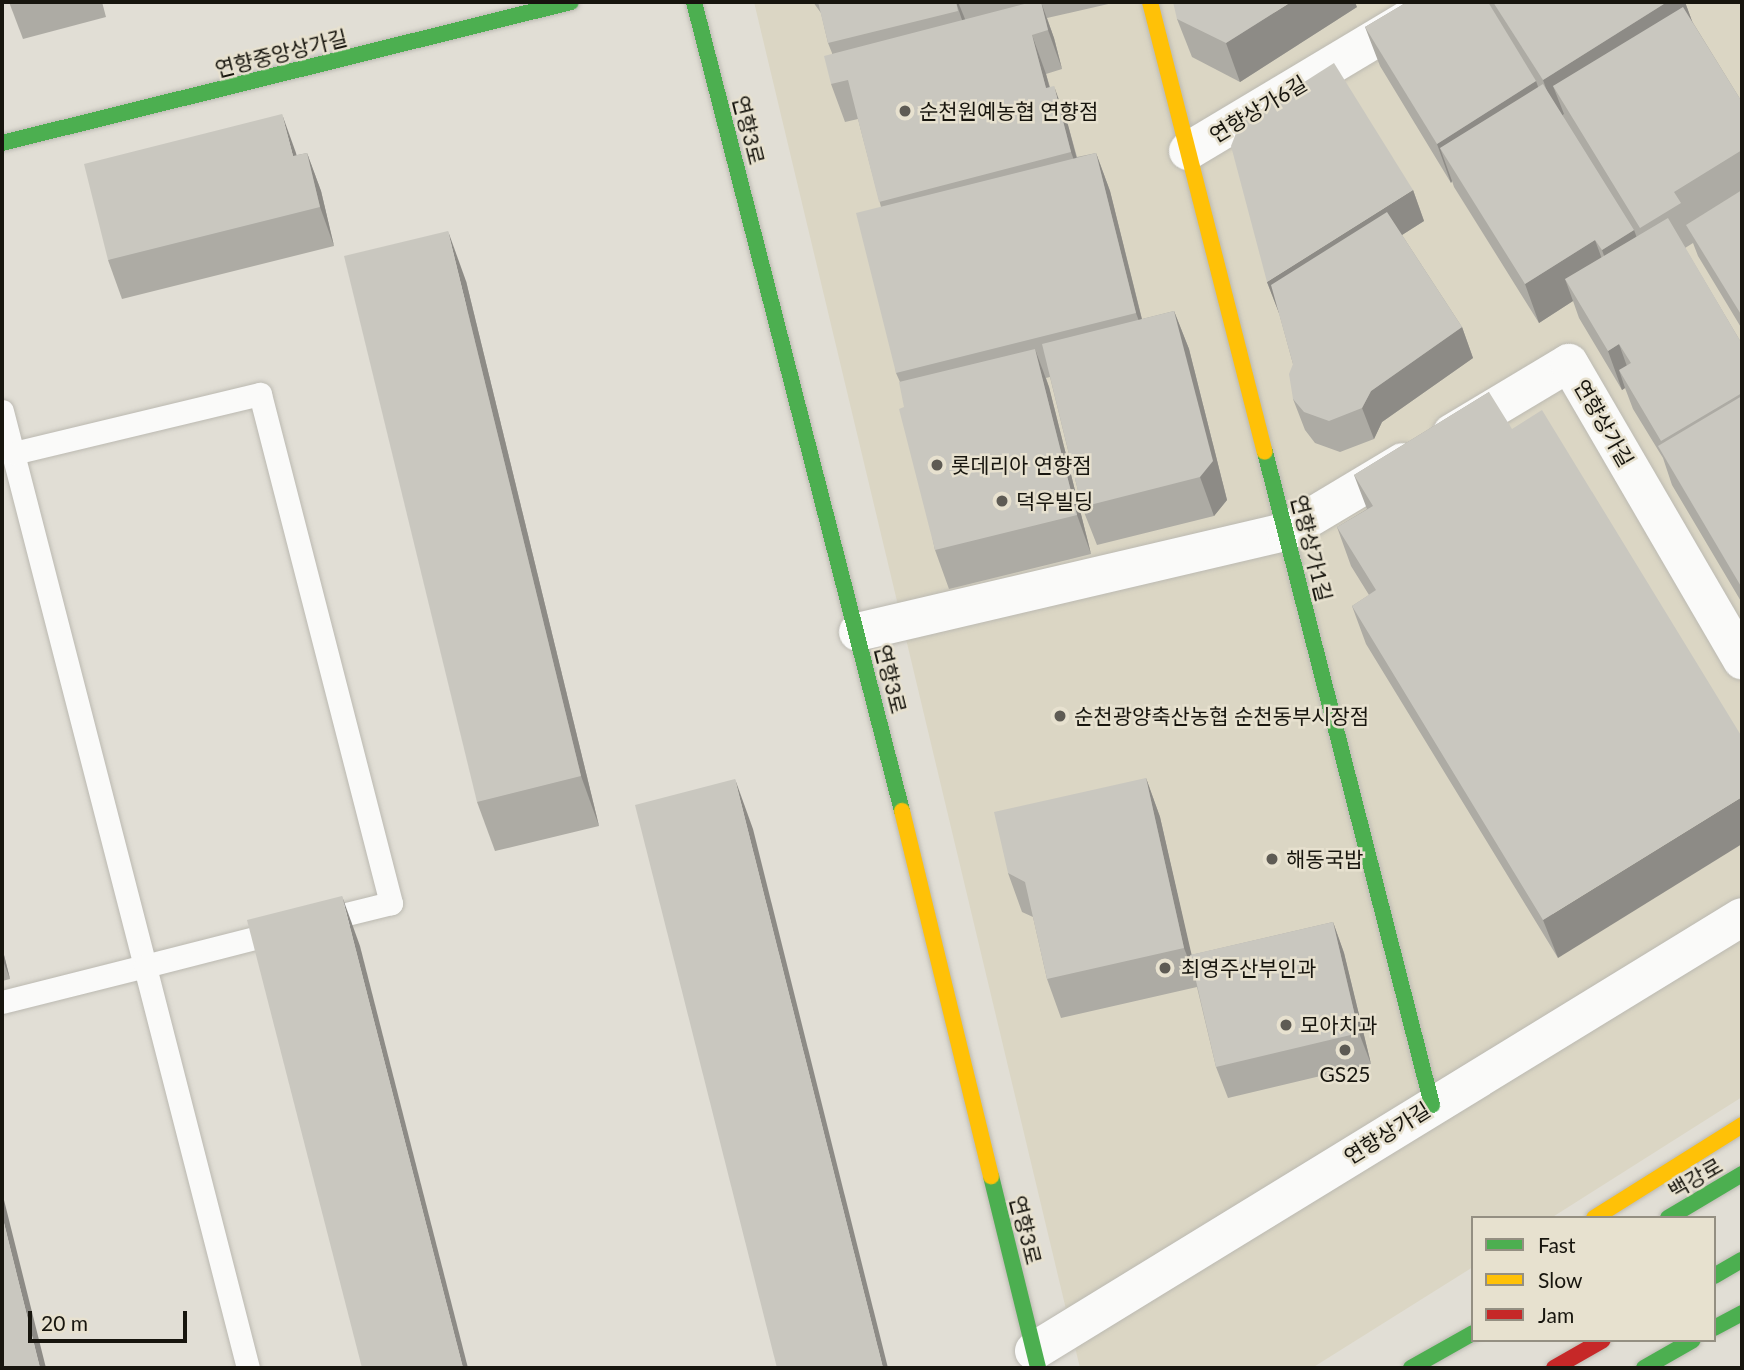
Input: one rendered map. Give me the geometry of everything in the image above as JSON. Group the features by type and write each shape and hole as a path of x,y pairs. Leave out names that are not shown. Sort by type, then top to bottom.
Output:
{"street":[{"name":"연향중앙상가길","path":"2,143 570,2"},
{"name":"연향3로","path":"694,2 858,632 1036,1360"},
{"name":"연향상가1길","path":"1150,2 1433,1105"},
{"name":"연향상가6길","path":"1188,151 1437,2"},
{"name":"연향상가길","path":"1286,532 1569,363 1742,660"},
{"path":"858,632 1286,532"},
{"name":"연향상가길","path":"1036,1360 1433,1105 1742,917"},
{"path":"1597,1216 1742,1125"},
{"name":"백강로","path":"1671,1216 1742,1174"},
{"path":"1716,1275 1742,1260"},
{"path":"1716,1327 1742,1313"},
{"path":"1443,1352 1471,1323"},
{"path":"1411,1368 1471,1335"},
{"path":"1554,1368 1600,1342"},
{"path":"1644,1368 1690,1342"}],"lane":[{"path":"2,1002 391,903 260,394 14,453"},
{"path":"2,411 248,1368"}],"shaded area":[{"path":"754,2 1742,2 1742,1097 1554,1216 1471,1216 1471,1268 1312,1368 1080,1368"}],"building":[{"path":"818,2 956,2 958,11 828,43"},
{"path":"1032,2 1041,2 1048,30 1032,35 1046,88 1054,86 1071,152 879,202 848,80 831,84 824,56"},
{"path":"1173,2 1291,2 1226,43 1177,19"},
{"path":"1407,2 1488,2 1536,81 1437,144 1365,27"},
{"path":"1493,2 1667,2 1543,80"},
{"path":"1683,7 1742,102 1742,150 1674,192 1681,203 1640,228 1553,86"},
{"path":"1334,63 1413,190 1267,282 1231,146 1240,123"},
{"path":"1543,84 1634,230 1602,250 1595,240 1525,284 1440,148"},
{"path":"282,114 293,156 307,153 320,207 108,260 84,164"},
{"path":"1096,153 1136,313 896,373 856,213"},
{"path":"1742,190 1742,316 1686,225"},
{"path":"1387,212 1462,327 1371,391 1362,408 1329,421 1304,412 1293,399 1289,374 1293,364 1271,285"},
{"path":"1668,218 1742,344 1742,393 1661,441 1619,370 1631,363 1619,344 1608,351 1565,279"},
{"path":"448,231 581,776 477,802 344,256"},
{"path":"1174,311 1213,461 1200,477 1082,507 1042,344"},
{"name":"덕우빌딩","path":"1035,349 1077,515 935,550 899,409 904,407 899,382"},
{"path":"1489,392 1512,429 1542,410 1742,737 1742,797 1543,920 1352,606 1376,590 1337,527 1373,506 1354,475"},
{"path":"1742,396 1742,588 1658,446"},
{"path":"1146,778 1184,948 1047,979 1025,882 1008,873 994,812"},
{"path":"735,779 883,1368 777,1368 635,805"},
{"path":"342,896 463,1368 362,1368 247,920"},
{"name":"모아치과","path":"1333,922 1359,1033 1216,1067 1190,955"},
{"path":"2,1215 40,1368 2,1368"}],"traffic: fast":[{"path":"2,143 571,2"},
{"path":"694,2 902,811"},
{"path":"1265,452 1432,1105"},
{"path":"1671,1216 1742,1174"},
{"path":"991,1176 1038,1368"},
{"path":"1716,1275 1742,1260"},
{"path":"1716,1327 1742,1313"},
{"path":"1411,1368 1471,1334"},
{"path":"1644,1368 1690,1342"}],"traffic: slow":[{"path":"1150,2 1265,452"},
{"path":"902,811 991,1176"},
{"path":"1597,1216 1742,1125"}],"traffic: jam":[{"path":"1554,1368 1600,1342"}],"place":[{"name":"순천원예농협 연향점","path":"905,111"},
{"name":"롯데리아 연향점","path":"937,465"},
{"name":"덕우빌딩","path":"1002,501"},
{"name":"순천광양축산농협 순천동부시장점","path":"1060,716"},
{"name":"해동국밥","path":"1272,859"},
{"name":"최영주산부인과","path":"1165,968"},
{"name":"모아치과","path":"1286,1025"},
{"name":"GS25","path":"1345,1050"}]}
